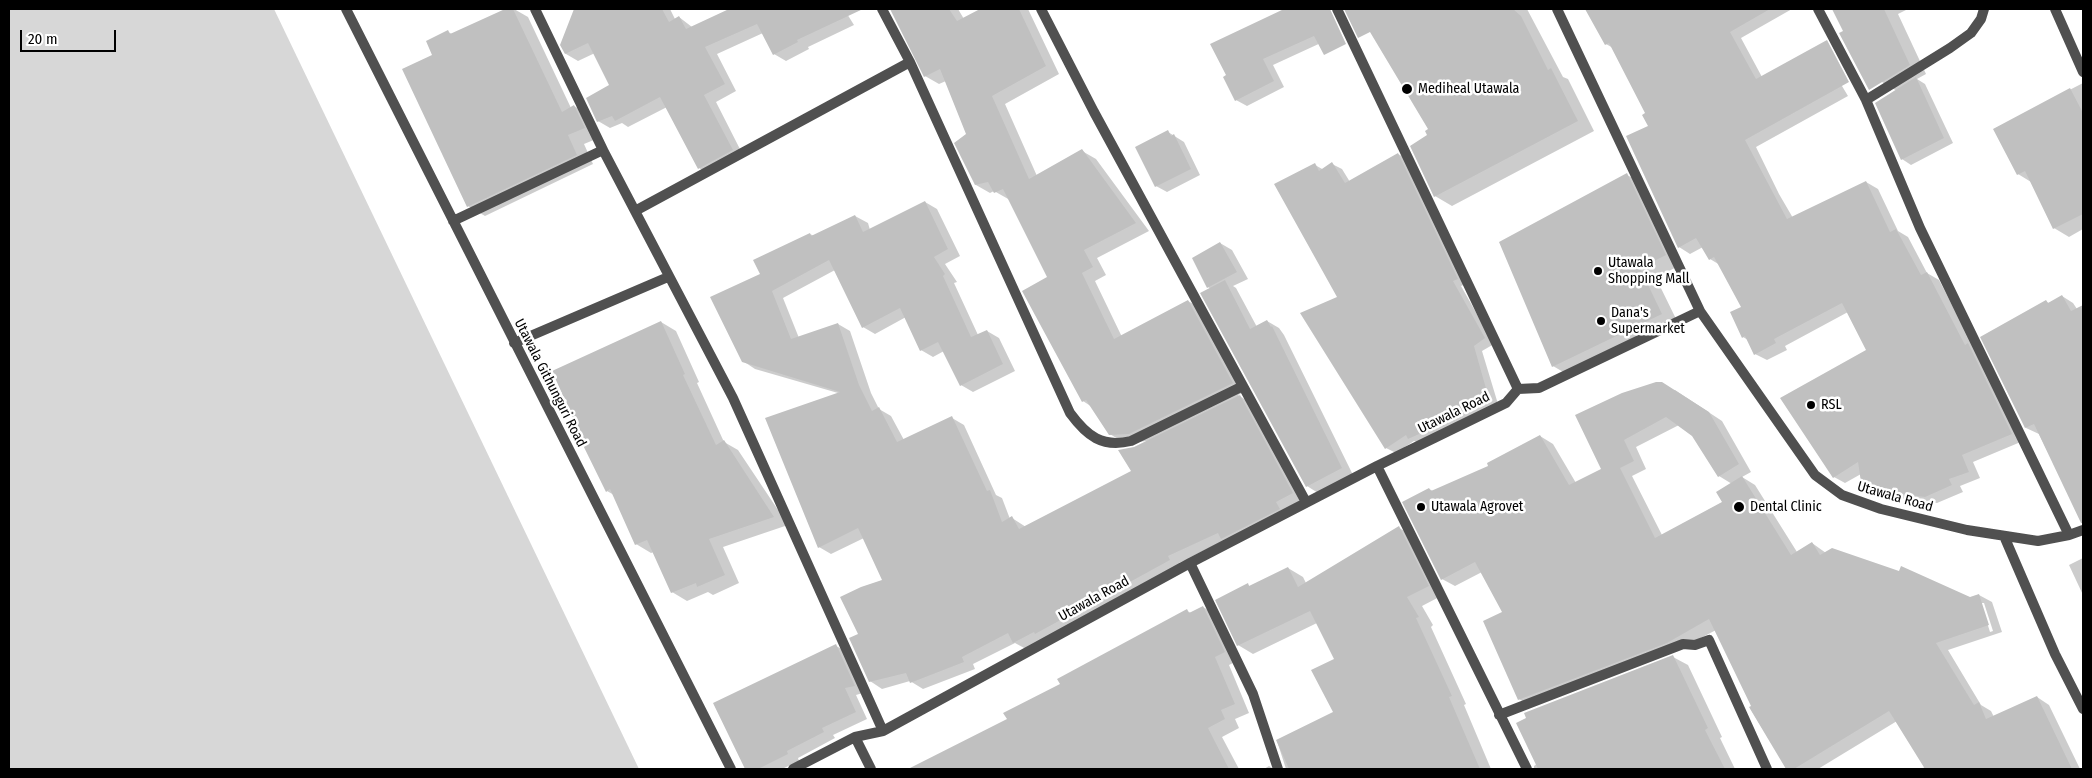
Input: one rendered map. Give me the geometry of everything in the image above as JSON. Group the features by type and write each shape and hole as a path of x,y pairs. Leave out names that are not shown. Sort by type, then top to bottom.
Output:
{"street":[{"name":"Utawala Githunguri Road","path":"346,9 731,769"},
{"path":"536,9 603,150 733,398 883,731"},
{"path":"882,9 910,62 1070,413 1084,432 1101,441 1117,444 1131,441 1243,386"},
{"path":"1041,9 1094,112 1306,502"},
{"path":"1337,9 1518,389 1538,388 1700,311"},
{"name":"Utawala Road","path":"1557,9 1700,311 1815,475 1842,495 1881,509 1967,530 2038,541 2069,535 2083,530"},
{"path":"1818,9 1866,100 1920,228 2069,535"},
{"path":"1866,100 1971,33 1981,19 1984,9"},
{"path":"2055,9 2083,72"},
{"path":"635,211 910,62"},
{"path":"453,221 603,150"},
{"path":"514,342 668,277"},
{"name":"Utawala Road","path":"793,769 854,737 883,731 1190,562 1376,466 1506,403 1518,389"},
{"path":"1376,466 1527,769"},
{"path":"2004,536 2055,654 2083,709"},
{"path":"1190,562 1253,694 1278,769"},
{"path":"1499,715 1683,644 1695,645 1709,640 1767,769"},
{"path":"854,737 870,769"}],"shaded area":[{"path":"9,9 274,9 639,769 9,769"}],"building":[{"path":"505,9 513,9 562,112 574,105 585,128 568,135 577,155 467,207 402,69 432,55 426,41 448,30 450,34"},
{"path":"574,9 662,9 669,22 679,16 686,29 729,9 863,9 797,40 798,42 773,55 757,24 705,47 725,84 704,95 733,150 698,169 660,97 615,121 612,116 597,122 586,98 609,85 588,43 565,54 560,45"},
{"path":"890,9 949,9 957,21 980,9 1019,9 1046,66 992,96 1029,179 1082,149 1136,223 1084,250 1093,267 1082,273 1114,339 1188,300 1233,383 1129,434 1109,435 1086,400 1082,402 1022,291 1047,277 1003,189 994,193 988,182 975,185 954,143 966,134 940,69 924,77"},
{"path":"1284,9 1330,9 1346,44 1324,55 1314,36 1263,59 1274,81 1235,101 1223,77 1226,75 1210,44"},
{"path":"1344,9 1513,9 1521,16 1548,70 1551,68 1578,121 1434,197 1410,146 1427,135 1425,131 1428,129 1370,32 1358,38"},
{"path":"1585,9 1770,9 1730,32 1756,79 1827,40 1849,82 1745,140 1787,219 1866,181 1890,232 1896,229 1921,275 1927,272 1965,345 1968,343 2012,434 1962,455 1969,472 1949,479 1952,485 1925,497 1862,489 1858,462 1833,478 1780,398 1866,350 1842,303 1774,339 1776,343 1754,355 1745,336 1742,338 1730,312 1741,307 1714,257 1709,260 1696,238 1678,248 1626,136 1648,126 1642,115 1645,113 1609,43 1605,45"},
{"path":"1832,9 1884,9 1910,65 1869,90 1839,33 1843,31"},
{"path":"1916,77 1944,138 1901,160 1875,103"},
{"path":"2070,88 2083,113 2083,214 2053,229 2025,171 2017,175 1993,129"},
{"path":"1168,130 1171,136 1174,134 1191,169 1155,187 1135,147"},
{"path":"1398,153 1458,279 1453,281 1485,338 1474,346 1489,399 1468,412 1408,439 1406,435 1385,449 1300,313 1337,297 1274,184 1315,163 1319,171 1332,162 1345,183"},
{"path":"1627,173 1666,255 1640,268 1662,314 1552,367 1499,242"},
{"path":"925,201 948,249 934,257 945,274 943,276 971,337 987,330 1003,364 960,386 938,342 920,351 900,308 862,328 829,260 772,291 791,339 838,323 859,385 872,411 879,407 897,442 952,416 987,491 990,490 1002,522 1012,516 1019,529 1131,471 1118,450 1134,447 1240,395 1293,493 1276,502 1280,509 1221,539 1218,533 1168,556 1170,560 1035,634 1034,632 1013,643 1008,633 962,657 964,662 910,683 906,673 869,682 849,638 858,634 840,597 882,580 858,528 818,548 765,418 840,392 742,362 710,297 760,274 753,260 810,233 811,236 855,215 863,232"},
{"path":"1220,242 1237,272 1207,288 1192,258"},
{"path":"1225,280 1250,329 1267,320 1272,326 1342,468 1306,487 1200,293"},
{"path":"2062,295 2071,311 2083,305 2083,523 2081,523 2034,424 2025,428 1980,337 2046,300 2048,303"},
{"path":"661,321 685,374 683,375 716,445 724,440 774,517 709,539 725,575 697,587 696,583 671,593 647,540 635,545 610,489 606,492 578,435 580,434 552,371"},
{"path":"1656,382 1662,382 1709,412 1739,464 1718,477 1692,436 1666,417 1624,440 1634,461 1620,468 1655,538 1722,502 1716,492 1742,476 1791,555 1812,542 1820,555 1832,548 1899,571 1901,566 1970,597 1979,594 1989,625 1936,643 1974,705 1979,702 1986,719 2037,696 2072,769 1925,769 1889,711 1794,769 1786,769 1749,707 1751,706 1709,619 1667,643 1518,700 1483,621 1502,612 1475,562 1441,580 1402,502 1429,488 1431,491 1488,466 1487,463 1540,435 1569,485 1601,469 1575,415 1622,393"},
{"path":"1399,526 1429,586 1407,597 1419,617 1416,618 1452,696 1449,697 1480,769 1289,769 1276,740 1333,712 1311,670 1334,659 1310,611 1237,646 1215,600 1248,583 1249,586 1288,567 1298,587"},
{"path":"1203,606 1225,652 1215,657 1235,704 1221,710 1225,719 1208,728 1229,769 908,769 1007,719 1003,713 1060,684 1057,679 1187,609 1189,613"},
{"path":"836,644 855,686 845,688 856,712 822,728 824,732 787,751 788,754 758,769 745,769 713,703"},
{"path":"1673,655 1708,728 1705,730 1725,769 1538,769 1516,723 1526,718 1524,713"}],"place":[{"name":"Mediheal Utawala","path":"1407,89"},
{"name":"Utawala Shopping Mall","path":"1598,271"},
{"name":"Dana's Supermarket","path":"1601,321"},
{"name":"RSL","path":"1811,405"},
{"name":"Utawala Agrovet","path":"1421,507"},
{"name":"Dental Clinic","path":"1739,507"}]}
